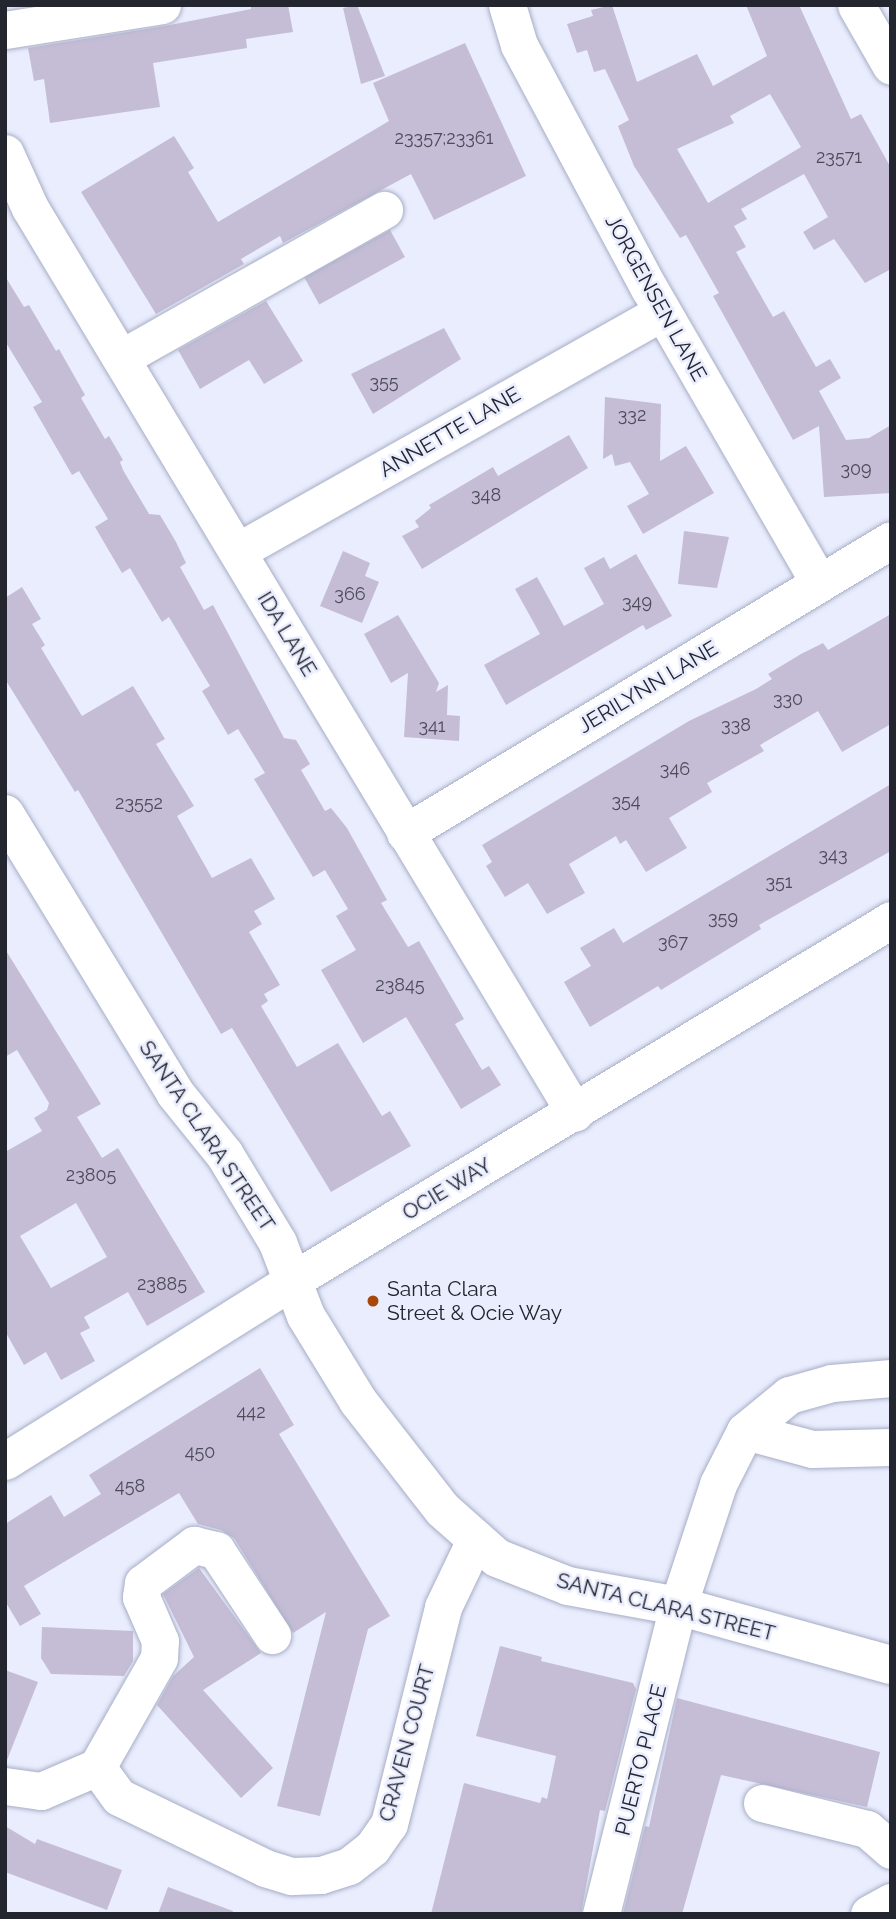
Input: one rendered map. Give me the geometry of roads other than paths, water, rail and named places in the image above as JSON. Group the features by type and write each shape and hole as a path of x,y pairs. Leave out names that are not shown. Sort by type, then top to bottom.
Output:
{"main road":[{"name":"SANTA CLARA STREET","path":"5,814 175,1093 225,1155 278,1243 306,1315 358,1401 443,1510 497,1558 568,1586 678,1606 891,1665"}],"street":[{"path":"5,30 162,5"},
{"name":"JORGENSEN LANE","path":"507,5 519,45 662,312 819,583"},
{"path":"856,5 891,66"},
{"name":"IDA LANE","path":"5,153 30,208 575,1113"},
{"path":"121,358 384,210"},
{"name":"ANNETTE LANE","path":"238,551 662,312"},
{"name":"JERILYNN LANE","path":"405,833 891,540"},
{"name":"OCIE WAY","path":"8,1454 891,920"},
{"path":"745,1431 789,1395 832,1384 891,1378"},
{"path":"745,1431 812,1449 891,1447"},
{"name":"PUERTO PLACE","path":"601,1914 678,1606 719,1484 745,1431"},
{"name":"CRAVEN COURT","path":"97,1767 119,1797 265,1868 292,1876 321,1875 349,1866 372,1848 389,1824 443,1607 476,1538"},
{"path":"5,1786 41,1791 97,1767 159,1658 160,1641 141,1597 143,1583 194,1545 205,1545 216,1550 272,1636"},
{"path":"762,1803 867,1829 891,1850"},
{"path":"869,1914 891,1902"}],"place":[{"name":"Santa Clara Street & Ocie Way","path":"373,1301"}]}
